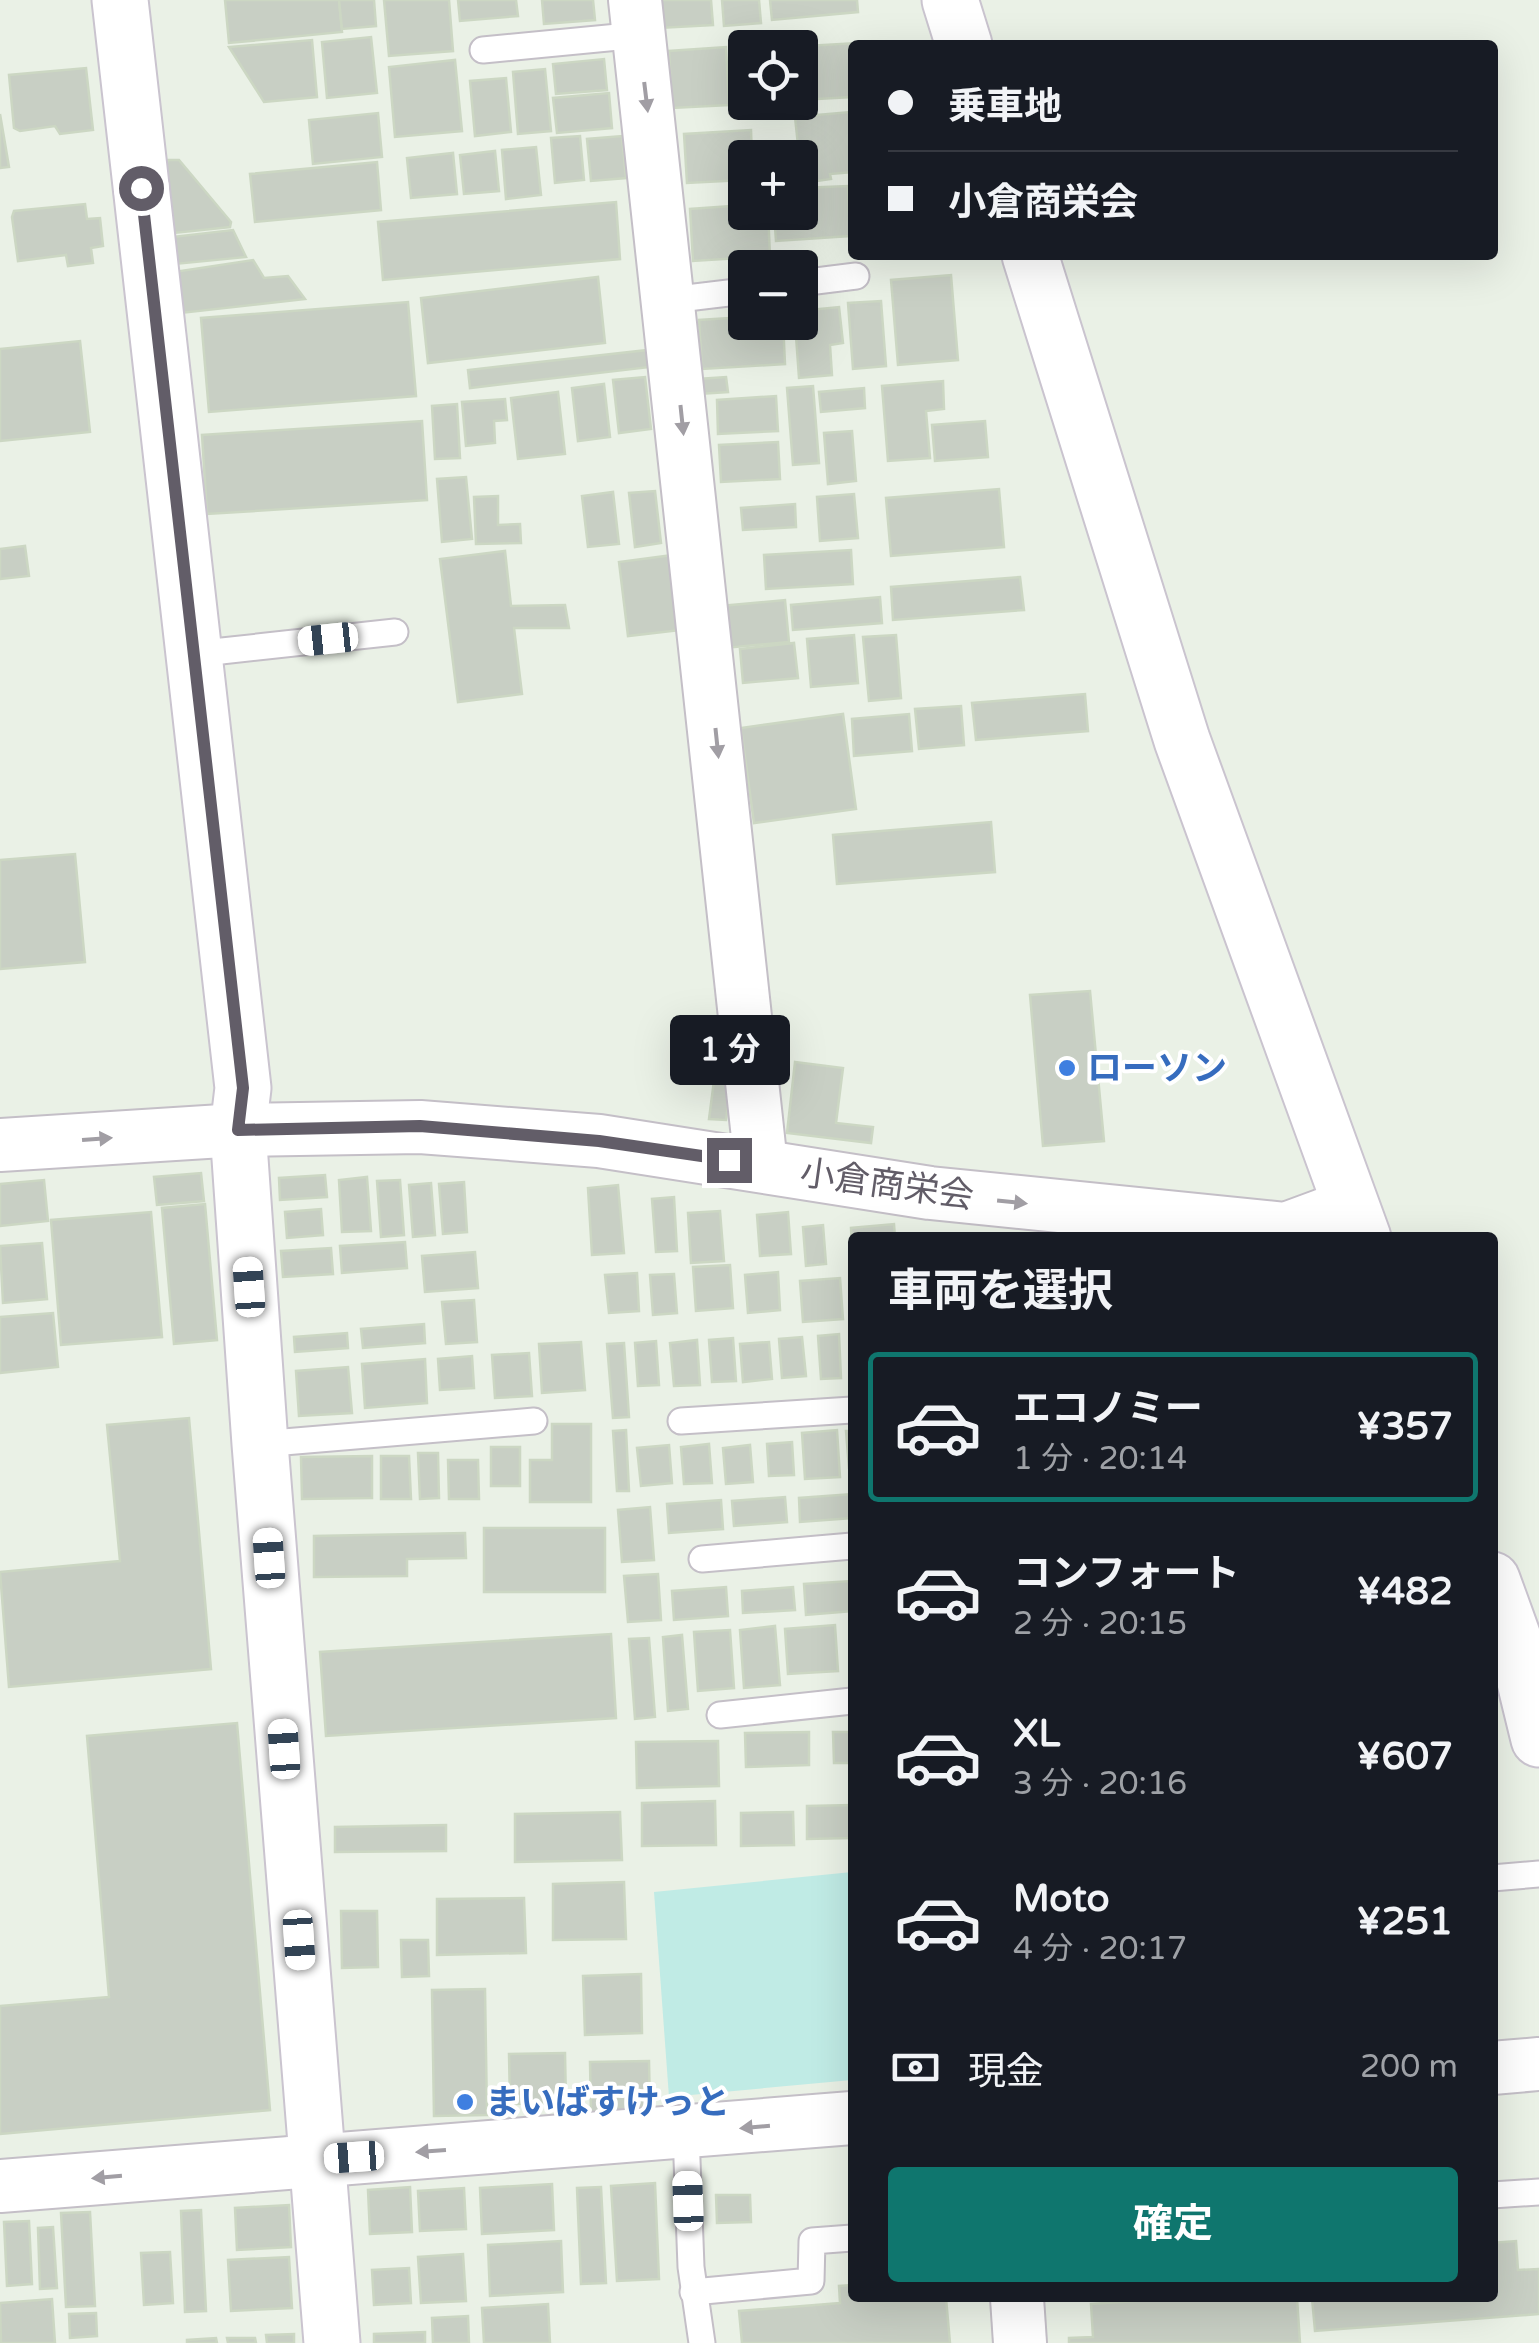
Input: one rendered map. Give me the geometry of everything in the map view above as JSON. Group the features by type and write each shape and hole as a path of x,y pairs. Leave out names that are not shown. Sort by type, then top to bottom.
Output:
{"street":[{"path":"120,0 243,1088 238,1130 260,1444 332,2343"},
{"path":"950,0 962,40"},
{"path":"637,17 761,1165"},
{"path":"1032,260 1182,740 1357,1221"},
{"name":"小倉商栄会","path":"0,1145 238,1130 420,1126 599,1141 761,1165 931,1215 1286,1229 1357,1221"},
{"path":"1498,1591 1528,1646 1539,1740"},
{"path":"1498,2067 1539,2064"},
{"path":"0,2186 848,2118"},
{"path":"1017,2302 1020,2343"}],"lane":[{"path":"483,50 637,17"},
{"path":"818,281 856,276"},
{"path":"670,300 728,292"},
{"path":"194,654 395,632"},
{"path":"681,1420 848,1410"},
{"path":"260,1444 534,1422"},
{"path":"702,1559 848,1546"},
{"path":"720,1716 848,1701"},
{"path":"1498,1877 1539,1874"},
{"path":"686,2132 693,2292 702,2343"},
{"path":"1498,2195 1539,2192"},
{"path":"693,2292 811,2281 812,2241 848,2238"}],"shaded area":[{"path":"848,1872 848,2080 669,2097 654,1892"}],"building":[{"path":"225,0 339,0 342,32 229,43"},
{"path":"339,0 374,0 376,26 342,29"},
{"path":"384,0 449,0 453,51 389,56"},
{"path":"458,0 516,0 518,16 460,21"},
{"path":"542,0 593,0 595,20 544,24"},
{"path":"658,0 711,0 713,25 659,28"},
{"path":"722,0 759,0 761,23 724,26"},
{"path":"770,0 857,0 858,12 772,20"},
{"path":"371,37 377,93 327,98 322,42"},
{"path":"312,40 317,97 264,102 229,47"},
{"path":"848,44 848,97 818,99 818,45"},
{"path":"726,47 728,105 672,108 669,51"},
{"path":"604,59 607,90 556,94 553,64"},
{"path":"455,60 462,131 395,137 389,67"},
{"path":"86,68 93,130 60,134 55,126 20,131 14,128 9,75"},
{"path":"545,69 551,131 518,134 513,72"},
{"path":"506,78 511,132 475,136 470,81"},
{"path":"609,93 612,128 557,133 553,98"},
{"path":"848,112 848,172 830,174 831,179 818,181 818,140 797,140 795,120 818,120 818,115"},
{"path":"378,113 382,157 313,164 309,120"},
{"path":"0,114 9,167 0,168"},
{"path":"751,130 751,140 728,140 728,181 687,183 684,134"},
{"path":"580,136 584,180 555,183 551,138"},
{"path":"622,136 626,178 591,181 587,139"},
{"path":"536,147 541,195 506,199 502,150"},
{"path":"495,151 499,191 464,194 460,155"},
{"path":"453,153 457,194 411,198 407,158"},
{"path":"168,160 179,160 231,222 230,227 174,233 165,167"},
{"path":"377,162 381,210 255,222 250,174"},
{"path":"848,186 848,236 776,241 775,230 818,230 818,187"},
{"path":"616,202 620,259 383,280 378,222"},
{"path":"85,204 87,219 100,218 103,246 91,248 93,263 68,266 66,255 18,261 14,211"},
{"path":"728,206 728,230 769,230 770,250 728,250 728,259 693,261 690,209"},
{"path":"233,230 246,257 175,264 172,237"},
{"path":"253,260 264,278 288,276 305,299 181,313 174,272"},
{"path":"951,275 958,360 898,365 891,280"},
{"path":"598,277 605,343 428,363 421,298"},
{"path":"881,301 886,366 853,369 848,303"},
{"path":"408,302 416,396 209,412 201,318"},
{"path":"839,307 843,343 830,345 832,375 799,378 796,340 818,340 818,309"},
{"path":"728,318 728,340 784,340 785,364 702,369 699,320"},
{"path":"80,341 90,432 0,441 0,349"},
{"path":"648,350 650,367 470,388 468,370"},
{"path":"645,377 651,429 619,433 613,380"},
{"path":"726,377 728,392 699,394 698,379"},
{"path":"943,381 944,409 926,411 930,458 888,461 882,386"},
{"path":"604,384 610,437 578,441 572,388"},
{"path":"813,386 819,463 793,465 787,388"},
{"path":"864,388 865,408 821,412 819,392"},
{"path":"558,392 565,454 518,459 511,398"},
{"path":"776,396 778,431 718,434 717,400"},
{"path":"505,399 507,420 494,421 495,443 466,446 462,402"},
{"path":"457,404 460,458 435,459 432,406"},
{"path":"422,421 427,500 207,514 202,435"},
{"path":"985,421 988,457 935,461 932,425"},
{"path":"852,431 856,481 828,484 824,433"},
{"path":"778,442 780,479 721,482 719,445"},
{"path":"466,477 472,539 442,542 437,479"},
{"path":"999,489 1004,547 891,556 886,498"},
{"path":"655,491 661,543 635,547 629,493"},
{"path":"613,492 619,544 588,547 582,496"},
{"path":"854,494 858,538 820,541 817,497"},
{"path":"498,496 498,525 520,524 521,543 476,544 474,497"},
{"path":"795,504 796,527 743,530 741,508"},
{"path":"25,546 29,576 0,579 0,549"},
{"path":"851,550 853,584 766,589 764,555"},
{"path":"505,551 511,606 565,605 569,628 514,628 522,694 458,702 440,559"},
{"path":"673,555 681,630 628,636 619,562"},
{"path":"1020,577 1024,610 893,620 891,587"},
{"path":"880,597 882,623 793,630 791,605"},
{"path":"785,600 789,642 725,648 721,606"},
{"path":"854,635 858,683 811,687 807,639"},
{"path":"896,635 901,698 869,701 863,637"},
{"path":"794,643 798,678 743,683 740,649"},
{"path":"1085,694 1088,731 976,740 972,703"},
{"path":"961,706 964,745 919,749 915,709"},
{"path":"843,714 856,809 754,823 741,728"},
{"path":"909,714 912,751 854,756 852,719"},
{"path":"991,822 995,872 837,884 833,835"},
{"path":"75,854 85,962 0,969 0,860"},
{"name":"ローソン","path":"1090,991 1104,1141 1043,1146 1030,995"},
{"path":"795,1062 843,1068 836,1123 873,1127 871,1143 787,1133"},
{"path":"715,1073 732,1075 726,1120 709,1119"},
{"path":"201,1173 204,1201 157,1205 154,1177"},
{"path":"325,1175 327,1197 280,1200 279,1178"},
{"path":"367,1177 371,1231 342,1232 339,1180"},
{"path":"44,1180 48,1221 0,1226 0,1184"},
{"path":"400,1180 404,1235 381,1237 377,1181"},
{"path":"464,1182 467,1232 443,1234 439,1184"},
{"path":"431,1183 435,1235 413,1237 409,1185"},
{"path":"618,1185 624,1253 592,1255 588,1188"},
{"path":"674,1197 677,1251 656,1252 652,1199"},
{"path":"205,1204 217,1340 174,1344 162,1208"},
{"path":"321,1209 323,1235 287,1238 285,1212"},
{"path":"720,1211 724,1261 691,1263 688,1213"},
{"path":"151,1212 162,1337 61,1345 51,1220"},
{"path":"788,1212 791,1254 760,1256 757,1215"},
{"path":"894,1224 895,1232 851,1232 851,1228"},
{"path":"823,1225 826,1264 806,1266 803,1227"},
{"path":"405,1242 407,1268 342,1273 340,1246"},
{"path":"42,1243 47,1299 3,1303 0,1246"},
{"path":"331,1248 333,1274 283,1277 281,1251"},
{"path":"475,1252 478,1288 425,1292 422,1256"},
{"path":"730,1265 733,1308 696,1311 693,1267"},
{"path":"778,1272 780,1310 748,1313 745,1275"},
{"path":"637,1273 639,1311 609,1313 605,1275"},
{"path":"674,1274 677,1313 653,1315 650,1275"},
{"path":"840,1278 843,1319 803,1322 800,1281"},
{"path":"474,1300 477,1342 446,1344 442,1302"},
{"path":"53,1313 58,1367 0,1373 0,1317"},
{"path":"424,1324 425,1343 363,1348 361,1329"},
{"path":"347,1333 348,1348 295,1352 294,1337"},
{"path":"839,1334 841,1378 821,1379 818,1336"},
{"path":"802,1337 806,1376 782,1378 779,1339"},
{"path":"733,1338 736,1381 712,1382 709,1340"},
{"path":"697,1340 700,1385 674,1386 670,1343"},
{"path":"656,1341 659,1385 638,1386 635,1343"},
{"path":"581,1342 585,1390 542,1393 539,1344"},
{"path":"769,1342 772,1379 743,1382 740,1344"},
{"path":"624,1343 629,1417 613,1418 607,1344"},
{"path":"529,1353 532,1396 495,1398 492,1355"},
{"path":"472,1356 474,1388 440,1390 438,1359"},
{"path":"425,1359 427,1403 365,1408 362,1364"},
{"path":"348,1367 352,1413 299,1416 296,1371"},
{"path":"189,1418 211,1669 9,1687 0,1572 120,1561 107,1425"},
{"path":"552,1424 591,1424 591,1502 530,1502 530,1460 552,1460"},
{"path":"626,1430 629,1491 617,1491 613,1431"},
{"path":"837,1430 840,1477 805,1479 802,1433"},
{"path":"792,1442 794,1475 769,1476 767,1444"},
{"path":"709,1444 712,1483 684,1484 681,1447"},
{"path":"669,1445 672,1483 641,1486 637,1448"},
{"path":"750,1445 753,1482 726,1484 723,1448"},
{"path":"491,1447 520,1447 520,1486 491,1486"},
{"path":"418,1453 438,1453 439,1498 420,1499"},
{"path":"372,1456 372,1498 302,1499 301,1457"},
{"path":"381,1456 409,1456 411,1499 381,1499"},
{"path":"448,1460 478,1460 479,1499 449,1499"},
{"path":"848,1494 848,1518 800,1522 799,1498"},
{"path":"785,1497 787,1522 734,1526 732,1501"},
{"path":"721,1500 723,1529 669,1533 667,1504"},
{"path":"650,1507 654,1560 622,1562 618,1510"},
{"path":"484,1528 605,1528 605,1592 484,1592"},
{"path":"465,1533 466,1558 407,1559 407,1576 314,1577 314,1536"},
{"path":"658,1574 661,1620 628,1622 624,1576"},
{"path":"848,1581 848,1611 806,1615 804,1584"},
{"path":"726,1587 728,1616 674,1620 672,1591"},
{"path":"793,1587 795,1610 743,1613 742,1591"},
{"path":"835,1625 838,1671 788,1674 785,1629"},
{"path":"775,1626 780,1685 744,1688 740,1630"},
{"path":"730,1630 734,1688 698,1691 694,1632"},
{"path":"611,1634 616,1718 326,1736 320,1652"},
{"path":"682,1635 688,1709 668,1711 663,1637"},
{"path":"649,1638 655,1717 635,1719 629,1639"},
{"path":"237,1723 270,2110 0,2134 0,2006 109,1997 87,1736"},
{"path":"809,1732 809,1765 746,1767 745,1733"},
{"path":"833,1732 848,1732 848,1763 834,1763"},
{"path":"718,1741 719,1786 637,1788 636,1742"},
{"path":"715,1801 716,1845 642,1846 642,1803"},
{"path":"848,1805 848,1838 807,1839 807,1806"},
{"path":"620,1812 622,1860 515,1862 515,1814"},
{"path":"793,1812 794,1845 741,1846 741,1813"},
{"path":"446,1825 446,1851 335,1852 335,1827"},
{"path":"624,1882 626,1939 553,1940 553,1884"},
{"path":"524,1898 526,1953 437,1955 437,1899"},
{"path":"341,1911 377,1911 378,1967 342,1968"},
{"path":"401,1940 428,1940 429,1976 402,1977"},
{"path":"641,1974 642,2033 585,2035 583,1976"},
{"path":"485,1989 487,2115 434,2116 432,1990"},
{"path":"565,2053 566,2103 510,2104 509,2054"},
{"path":"649,2061 650,2111 591,2112 590,2062"},
{"path":"655,2183 659,2279 617,2281 611,2186"},
{"path":"552,2184 554,2230 482,2234 480,2188"},
{"path":"410,2187 412,2232 370,2234 368,2190"},
{"path":"601,2187 606,2283 581,2284 577,2188"},
{"path":"464,2188 466,2229 420,2231 418,2191"},
{"path":"716,2195 750,2195 751,2222 717,2223"},
{"path":"289,2205 291,2247 237,2250 235,2208"},
{"path":"201,2210 206,2311 185,2312 181,2211"},
{"path":"90,2212 95,2306 66,2307 61,2213"},
{"path":"29,2221 32,2284 7,2286 4,2222"},
{"path":"53,2227 57,2288 40,2289 38,2228"},
{"path":"561,2241 563,2292 490,2296 488,2245"},
{"path":"1516,2241 1518,2270 1539,2269 1539,2314 1315,2331 1312,2302 1498,2302 1498,2242"},
{"path":"170,2252 173,2303 144,2305 141,2253"},
{"path":"463,2254 466,2301 421,2303 418,2257"},
{"path":"289,2257 292,2308 231,2311 228,2260"},
{"path":"409,2268 411,2303 374,2305 372,2270"},
{"path":"848,2285 848,2302 946,2302 950,2343 742,2343 739,2311 840,2303 839,2286"},
{"path":"52,2299 55,2343 1,2343 0,2303"},
{"path":"1297,2302 1300,2343 1069,2343 1069,2338 1093,2337 1091,2304"},
{"path":"548,2304 550,2343 484,2343 482,2308"},
{"path":"96,2313 97,2336 70,2338 69,2314"},
{"path":"468,2316 469,2343 433,2343 432,2318"},
{"path":"425,2332 425,2343 374,2343 374,2334"},
{"path":"294,2334 294,2343 267,2343 266,2335"},
{"path":"216,2338 217,2343 187,2343 187,2340"},
{"path":"227,2338 255,2338 256,2343 228,2343"}],"place":[{"name":"ローソン","path":"1067,1068"},
{"name":"まいばすけっと","path":"465,2102"}],"route":[{"path":"141,188 243,1088 238,1130 420,1126 599,1141 729,1160"}]}
